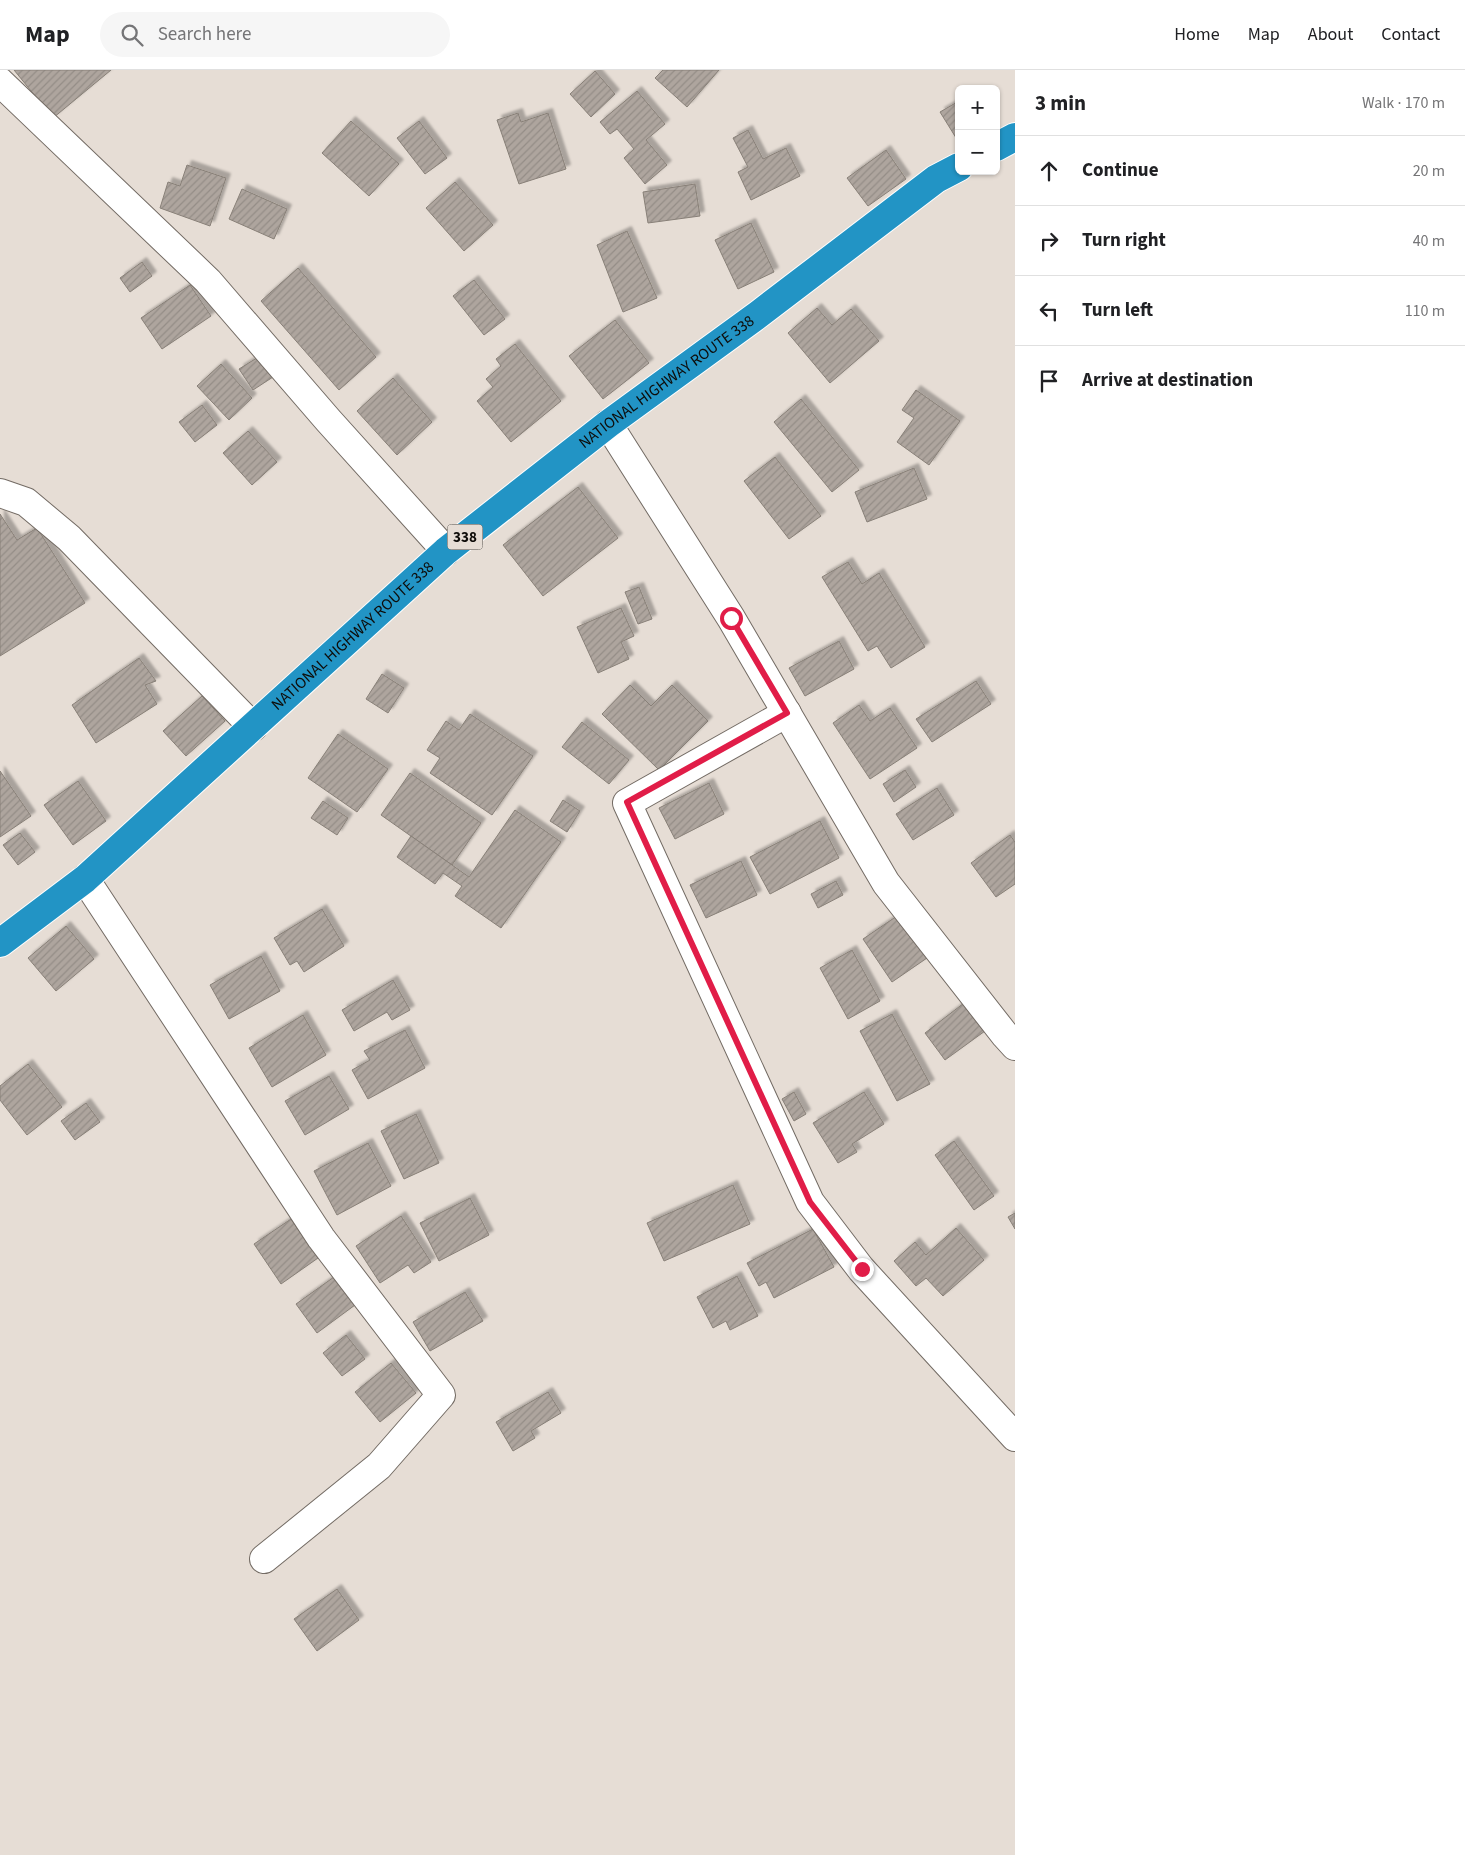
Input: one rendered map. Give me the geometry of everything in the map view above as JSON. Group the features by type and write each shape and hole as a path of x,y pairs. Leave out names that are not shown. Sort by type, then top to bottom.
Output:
{"highway":[{"path":"1000,145 1015,137"},
{"name":"NATIONAL HIGHWAY ROUTE 338","path":"0,943 85,879 446,551 608,424 759,314 936,179 955,169"}],"street":[{"path":"0,82 208,282 328,420 446,551"},
{"path":"608,424 731,618 886,883 1015,1046"},
{"path":"0,493 26,502 69,538 253,727"},
{"path":"787,713 627,802 810,1202 862,1269 1015,1437"},
{"path":"85,879 321,1238 441,1395 379,1466 264,1559"}],"building":[{"path":"14,70 111,70 53,118"},
{"path":"663,70 719,70 687,107 655,78"},
{"path":"595,71 615,94 591,117 570,94"},
{"path":"637,91 665,124 646,140 667,165 645,184 624,158 634,149 617,129 610,134 600,122"},
{"path":"955,103 955,136 940,112"},
{"path":"518,113 521,122 548,113 566,169 519,184 497,120"},
{"path":"351,121 399,164 369,196 322,153"},
{"path":"419,121 447,158 425,174 397,138"},
{"path":"748,130 763,159 786,148 800,176 751,200 738,172 748,167 733,138"},
{"path":"886,150 906,179 868,206 847,178"},
{"path":"187,165 226,178 210,226 160,208 168,182 180,186"},
{"path":"455,182 493,225 464,251 426,208"},
{"path":"695,184 700,216 648,223 643,192"},
{"path":"242,189 287,209 274,239 229,219"},
{"path":"751,223 774,272 738,289 715,240"},
{"path":"627,231 657,298 623,312 597,245"},
{"path":"142,262 152,276 130,292 120,278"},
{"path":"298,268 376,357 339,390 261,301"},
{"path":"474,280 505,319 484,335 453,296"},
{"path":"190,285 211,316 162,349 141,318"},
{"path":"817,308 832,325 851,309 879,341 830,383 788,333"},
{"path":"615,320 649,363 603,399 569,356"},
{"path":"515,344 561,401 511,442 477,401 493,387 486,379 501,366 496,359"},
{"path":"260,356 273,377 253,390 239,369"},
{"path":"221,364 252,398 229,420 197,386"},
{"path":"393,378 432,422 397,455 357,411"},
{"path":"916,390 960,421 929,465 897,442 914,418 902,410"},
{"path":"801,399 859,470 832,492 774,422"},
{"path":"202,405 217,425 195,442 179,422"},
{"path":"248,431 277,462 252,485 223,453"},
{"path":"775,457 821,516 789,539 744,481"},
{"path":"914,468 927,499 867,522 855,492"},
{"path":"578,487 618,538 543,596 503,545"},
{"path":"0,514 17,540 37,528 85,603 0,656"},
{"path":"848,562 862,584 879,573 925,647 891,668 877,646 868,651 822,577"},
{"path":"639,587 652,619 638,624 625,592"},
{"path":"621,608 634,636 621,642 629,659 598,673 577,627"},
{"path":"839,641 854,669 805,696 789,668"},
{"path":"139,658 156,681 145,685 157,704 96,743 72,705"},
{"path":"382,674 404,688 388,713 366,699"},
{"path":"976,681 991,704 932,742 916,719"},
{"path":"630,685 651,706 672,685 708,721 659,770 602,714"},
{"path":"202,696 225,721 186,756 163,731"},
{"path":"859,705 870,721 890,708 917,748 870,779 833,723"},
{"path":"470,714 533,756 492,815 430,773 440,758 427,750 446,721 459,730"},
{"path":"582,722 629,760 609,784 562,747"},
{"path":"338,734 388,769 357,812 308,778"},
{"path":"905,770 916,787 894,802 883,784"},
{"path":"0,771 31,816 0,837"},
{"path":"410,773 481,823 452,865 381,815"},
{"path":"78,781 106,821 73,845 44,805"},
{"path":"709,783 724,814 675,839 659,808"},
{"path":"937,788 954,815 913,840 896,814"},
{"path":"563,800 580,811 567,832 550,821"},
{"path":"323,801 348,818 337,835 311,818"},
{"path":"515,810 561,842 501,928 455,896 462,886 443,873 435,884 397,857 411,836 469,877"},
{"path":"820,821 839,858 770,894 750,857"},
{"path":"20,833 35,852 18,865 3,845"},
{"path":"1010,835 1015,842 1015,884 996,897 971,863"},
{"path":"741,861 757,895 706,918 690,885"},
{"path":"836,881 843,895 818,908 811,894"},
{"path":"322,909 344,946 304,972 297,961 290,965 274,938"},
{"path":"897,916 927,958 892,982 863,939"},
{"path":"66,926 94,959 56,991 28,958"},
{"path":"852,950 880,1001 848,1019 820,968"},
{"path":"261,956 280,991 229,1019 210,985"},
{"path":"393,980 410,1010 392,1020 387,1012 354,1031 342,1010"},
{"path":"964,1003 985,1031 945,1060 925,1033"},
{"path":"892,1014 930,1084 897,1101 860,1031"},
{"path":"303,1015 326,1055 272,1087 249,1048"},
{"path":"405,1030 425,1068 368,1099 352,1070 370,1060 364,1051"},
{"path":"28,1064 62,1107 27,1135 0,1100 0,1086"},
{"path":"329,1076 349,1109 305,1135 285,1101"},
{"path":"794,1092 806,1114 794,1121 782,1099"},
{"path":"864,1092 884,1124 852,1144 857,1152 838,1163 813,1123"},
{"path":"86,1103 100,1122 75,1140 61,1121"},
{"path":"416,1114 439,1163 404,1179 381,1131"},
{"path":"954,1141 994,1196 974,1210 935,1155"},
{"path":"368,1143 391,1186 337,1215 314,1171"},
{"path":"733,1185 750,1224 664,1261 647,1223"},
{"path":"470,1198 489,1235 439,1261 420,1223"},
{"path":"1015,1213 1015,1229 1008,1217"},
{"path":"401,1216 431,1262 414,1273 408,1265 380,1283 356,1246"},
{"path":"291,1219 318,1258 281,1284 254,1244"},
{"path":"956,1228 984,1260 943,1296 926,1278 916,1286 894,1261 915,1242 926,1255"},
{"path":"813,1229 834,1267 774,1298 766,1282 759,1286 747,1263"},
{"path":"737,1276 758,1316 730,1330 726,1321 713,1328 697,1297"},
{"path":"334,1277 355,1305 317,1333 296,1304"},
{"path":"465,1292 483,1321 430,1351 413,1322"},
{"path":"346,1335 365,1359 342,1376 323,1353"},
{"path":"391,1363 416,1393 380,1422 355,1392"},
{"path":"548,1392 561,1413 531,1431 535,1438 513,1451 496,1422"},
{"path":"337,1589 359,1620 317,1651 294,1619"}],"route":[{"path":"731,618 787,713 627,802 810,1202 862,1269"}]}
